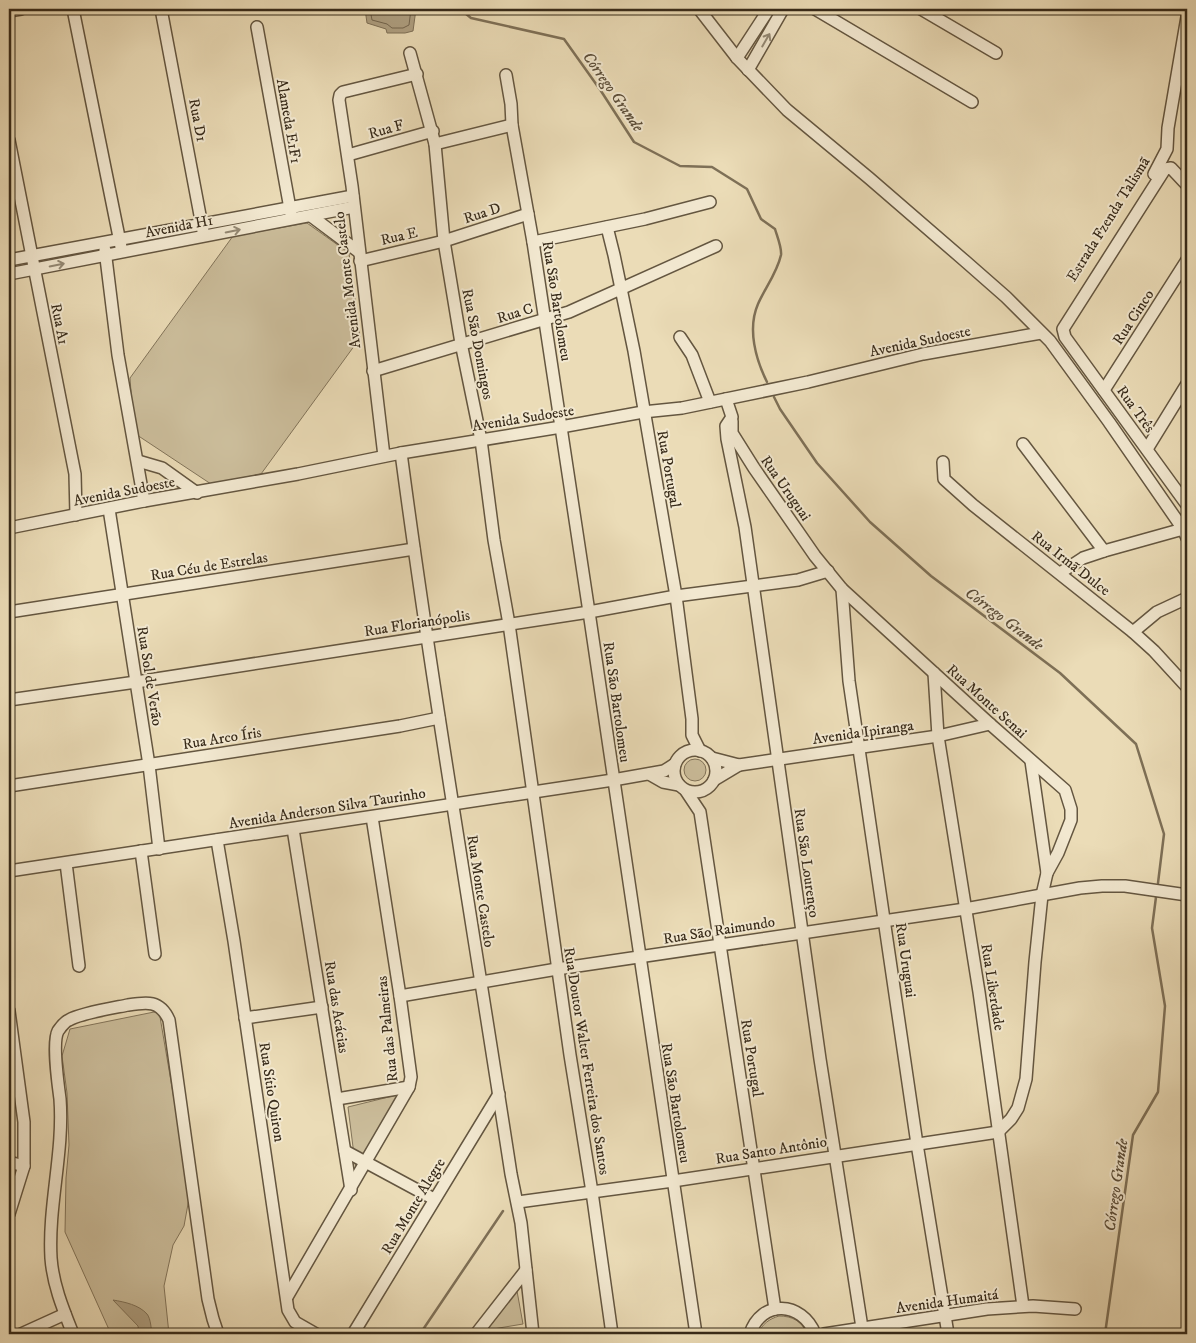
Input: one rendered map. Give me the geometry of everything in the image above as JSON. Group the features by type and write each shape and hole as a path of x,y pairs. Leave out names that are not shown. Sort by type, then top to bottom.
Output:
{"street":[{"path":"9,11 21,9"},
{"path":"73,9 122,253"},
{"name":"Rua D1","path":"161,9 204,236"},
{"path":"699,9 737,58 787,110 869,178 1006,297 1050,341 1186,530 1083,558 1060,573"},
{"path":"737,58 769,9"},
{"path":"748,70 784,9"},
{"path":"815,9 972,102"},
{"path":"921,9 996,53"},
{"name":"Estrada Fzenda Talismã","path":"1050,341 1159,167 1167,149 1168,128 1187,18"},
{"name":"Alameda E1F1","path":"257,26 292,220"},
{"name":"Rua São Domingos","path":"410,53 435,144 444,241 461,343 481,440 532,792"},
{"name":"Avenida Monte Castelo","path":"384,456 348,155 339,100 343,92 417,74"},
{"name":"Rua São Bartolomeu","path":"506,75 511,104 512,125 533,242 589,612 696,1334"},
{"path":"435,144 512,125"},
{"name":"Rua F","path":"348,155 432,132"},
{"name":"Rua A1","path":"9,140 75,474 76,515"},
{"name":"Rua Três","path":"1187,185 1171,168 1165,169 1063,329 1065,337 1187,505"},
{"name":"Avenida H1","path":"9,260 103,244 290,207 353,202"},
{"name":"Avenida H1","path":"9,274 292,220 311,216 353,202"},
{"path":"533,242 645,219 710,202"},
{"name":"Rua D","path":"444,241 528,214"},
{"path":"311,216 360,256"},
{"name":"Rua Portugal","path":"607,227 634,351 676,596 692,719 692,735 700,750"},
{"name":"Rua E","path":"360,256 444,241"},
{"path":"103,244 118,355 144,501"},
{"name":"Rua C","path":"373,371 461,343 544,320 590,303 621,287 716,246"},
{"name":"Rua Cinco","path":"1104,390 1187,260"},
{"name":"Avenida Sudoeste","path":"9,528 384,456 561,428 643,412 682,408 808,382 923,354 1041,333"},
{"path":"680,338 692,355 710,402"},
{"path":"1147,449 1187,384"},
{"path":"726,399 732,417"},
{"name":"Rua Uruguai","path":"732,417 732,433 815,556 828,571"},
{"name":"Rua São Lourenço","path":"732,417 726,426 727,439 744,526 802,932 863,1332"},
{"path":"1023,444 1104,551"},
{"name":"Rua Monte Castelo","path":"401,453 426,637 452,804 511,1174 518,1202 526,1270 529,1334"},
{"path":"138,461 162,468 197,493"},
{"name":"Rua Irmã Dulce","path":"943,462 944,479 973,505 1133,632 1154,651 1187,687"},
{"name":"Rua Sol de Verão","path":"109,508 149,765 159,849"},
{"name":"Rua Céu de Estrelas","path":"9,612 414,549"},
{"name":"Rua Florianópolis","path":"9,700 589,612 676,596 798,580 828,571"},
{"name":"Rua Monte Senai","path":"828,571 842,589 1065,790 1071,809 1068,830 1058,854 1047,873"},
{"name":"Rua Uruguai","path":"842,589 849,681 858,747 917,1144 948,1334"},
{"path":"1133,632 1157,612 1187,598"},
{"name":"Rua Liberdade","path":"934,673 938,736 966,909 1024,1306"},
{"name":"Rua Arco Íris","path":"9,786 439,718"},
{"path":"692,719 673,773 700,812"},
{"name":"Avenida Ipiranga","path":"739,765 938,736 990,724"},
{"path":"678,759 690,750 700,750 712,758 739,765"},
{"path":"700,812 716,769 712,758"},
{"name":"Avenida Anderson Silva Taurinho","path":"9,871 649,774 664,771 678,759"},
{"path":"998,1132 1011,1119 1018,1108 1026,1079 1035,962 1042,895 1047,873 1031,761"},
{"path":"649,774 663,782 698,792 739,765"},
{"name":"Rua Doutor Walter Ferreira dos Santos","path":"532,792 612,1334"},
{"name":"Rua Portugal","path":"700,812 775,1309"},
{"name":"Rua das Palmeiras","path":"287,1297 409,1087 411,1077 372,817"},
{"name":"Rua das Acácias","path":"294,829 350,1190"},
{"name":"Rua Sítio Quiron","path":"217,840 288,1310 294,1322 316,1334"},
{"path":"141,851 155,954"},
{"path":"66,863 79,966"},
{"name":"Rua São Raimundo","path":"400,996 481,981 966,909 1102,886 1134,887 1187,895"},
{"path":"73,1334 54,1279 51,1257 60,1108 56,1053 57,1033 65,1022 75,1017 141,1004 156,1004 166,1013 171,1026 208,1299 218,1334"},
{"path":"245,1018 322,1007"},
{"path":"9,1011 24,1122 24,1166 9,1214"},
{"path":"337,1099 409,1087"},
{"name":"Rua Monte Alegre","path":"353,1334 499,1094"},
{"name":"Rua Santo Antônio","path":"518,1202 673,1181 998,1132"},
{"path":"344,1151 434,1199"},
{"path":"9,1162 24,1166"},
{"path":"476,1334 526,1270"},
{"name":"Avenida Humaitá","path":"824,1334 863,1332 987,1309 1046,1306 1075,1309"},
{"path":"750,1334 752,1327 758,1319 766,1313 775,1309 785,1308 796,1311 805,1317 815,1334"},
{"path":"21,1334 65,1314"}],"shaded area":[{"path":"307,223 349,253 360,338 261,474 211,484 134,433 130,378 233,236"},
{"path":"695,759 703,762 706,770 703,778 695,781 687,778 684,770 687,762"},
{"path":"159,1011 190,1193 184,1226 173,1245 164,1286 169,1334 111,1334 65,1232 69,1145 67,1093 62,1056 70,1029"},
{"path":"401,1094 356,1171 348,1107"},
{"path":"517,1291 523,1324 487,1330"},
{"path":"779,1316 796,1320 807,1334 758,1334 766,1322"}],"water":[{"path":"365,9 416,9 413,31 387,33 386,29 367,23"},
{"path":"113,1300 132,1304 144,1311 149,1319 152,1334 139,1334 138,1326"}],"waterway":[{"name":"Córrego Grande","path":"460,9 471,18 564,39 634,142 680,166 712,167 747,189 761,219 775,229 781,252 777,268 758,304 753,324 756,354 767,382"},
{"name":"Córrego Grande","path":"774,397 780,409 817,463 870,522 931,576 1060,673 1136,744 1164,834 1158,883"},
{"name":"Córrego Grande","path":"1105,1334 1133,1135 1158,1092 1165,1006 1152,928 1156,897"},
{"path":"420,1334 503,1211"}]}
